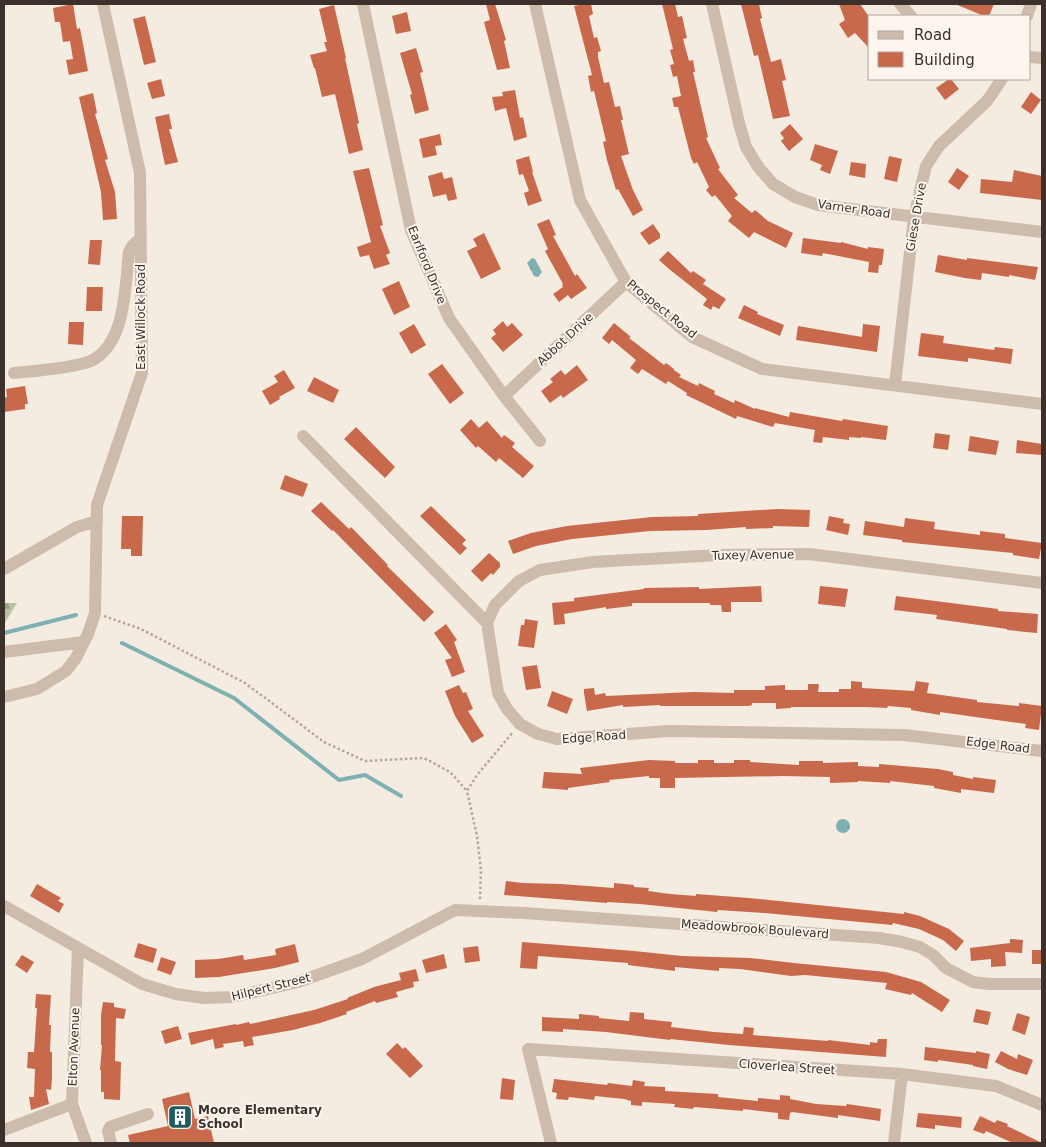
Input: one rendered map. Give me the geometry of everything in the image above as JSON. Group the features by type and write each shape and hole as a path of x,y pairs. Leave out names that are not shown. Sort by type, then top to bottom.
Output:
{"street":[{"name":"East Willock Road","path":"4,697 37,689 66,671 76,658 84,642 95,613 97,505 142,372 140,173 102,4"},
{"name":"Earlford Drive","path":"363,4 411,230 449,318 504,396 540,441"},
{"name":"Prospect Road","path":"535,4 580,200 626,282 692,337 762,369 1042,404"},
{"name":"Varner Road","path":"712,4 746,147 759,168 773,184 795,197 818,205 1042,232"},
{"path":"900,4 910,15"},
{"name":"Giese Drive","path":"895,385 914,217 926,166 939,146 987,101 1001,80"},
{"path":"14,373 90,362 103,353 119,326 129,252 140,238"},
{"name":"Abbot Drive","path":"504,396 626,282"},
{"path":"303,436 487,622"},
{"path":"4,569 77,528 97,521"},
{"name":"Tuxey Avenue","path":"487,622 495,606 518,581 540,570 593,562 720,555 809,554 1042,583"},
{"name":"Edge Road","path":"487,622 498,693 520,724 538,734 557,739 669,732 904,734 1042,750"},
{"path":"4,652 84,642"},
{"name":"Hilpert Street","path":"4,906 142,984 176,994 204,998 232,997 298,982 362,959 455,910"},
{"name":"Meadowbrook Boulevard","path":"455,910 524,913 879,938 920,947 933,955 946,968 973,982 989,984 1042,984"},
{"name":"Elton Avenue","path":"78,949 72,1104 86,1143"},
{"name":"Cloverlea Street","path":"551,1143 528,1049 902,1074 996,1086 1042,1105"},
{"path":"894,1143 902,1074"},
{"path":"4,1130 72,1104"},
{"path":"110,1143 108,1131 110,1127 148,1114"}],"path":[{"path":"95,613 141,629 245,683 324,742 364,761 424,758 450,772 467,791 477,836 481,870 480,911"},
{"path":"467,791 477,775 520,724"}],"green space":[{"path":"4,603 17,603 4,624"}],"water":[{"path":"532,258 535,259 542,272 538,277 534,276 527,263"},
{"path":"843,819 848,821 850,826 848,831 843,833 838,831 836,826 838,821"}],"building":[{"path":"73,4 77,29 80,28 88,71 69,75 66,60 73,59 70,41 63,42 60,22 55,22 53,8"},
{"path":"486,4 495,4 506,40 504,41 510,68 497,70 484,22 490,20"},
{"path":"591,4 593,14 589,16 594,38 597,37 601,51 598,52 598,57 604,83 609,82 615,107 620,106 623,120 621,120 629,154 621,156 633,190 643,210 633,216 618,189 616,190 603,142 606,141 594,91 591,92 588,76 592,75 574,6"},
{"path":"662,4 675,4 678,17 682,16 687,38 683,39 689,61 693,60 695,72 693,72 708,137 706,138 720,168 718,169 738,195 734,198 752,213 755,210 768,221 793,233 786,248 754,232 749,238 728,221 732,216 715,195 712,197 706,190 709,187 697,162 694,164 691,158 678,107 674,107 672,98 681,96 677,76 673,77 670,65 674,64 670,50 673,49"},
{"path":"741,4 759,4 762,18 760,19 771,62 781,59 786,80 782,81 790,116 773,119 758,55 754,56"},
{"path":"839,4 860,4 868,15 868,47 855,33 848,38 839,24 845,20"},
{"path":"955,4 994,4 989,15 982,15"},
{"path":"334,5 363,150 349,154 335,94 322,97 310,55 327,51 324,42 327,42 319,9"},
{"path":"407,12 411,31 396,34 392,16"},
{"path":"145,16 156,62 144,65 133,19"},
{"path":"416,48 423,72 420,73 429,110 415,114 410,95 412,94 400,53"},
{"path":"161,79 165,96 152,99 147,83"},
{"path":"948,80 952,80 959,89 945,100 936,88"},
{"path":"515,90 520,118 523,117 527,137 514,141 506,108 495,111 492,97 503,96 502,92"},
{"path":"1031,92 1041,100 1031,114 1021,107"},
{"path":"93,93 97,113 95,114 108,159 105,160 115,192 117,219 103,220 101,192 79,97"},
{"path":"169,114 172,129 169,129 178,162 165,165 155,117"},
{"path":"790,124 803,139 789,151 781,141 784,138 780,133"},
{"path":"440,134 442,145 435,146 437,155 423,158 419,139"},
{"path":"815,144 838,151 830,174 820,170 822,165 810,160"},
{"path":"529,156 532,172 542,201 528,206 524,193 529,191 523,174 519,175 516,160"},
{"path":"889,156 902,159 897,182 884,179"},
{"path":"851,162 866,164 865,178 849,175"},
{"path":"369,168 383,225 380,226 390,253 386,255 390,264 374,269 369,255 360,257 357,247 371,242 353,171"},
{"path":"957,168 969,176 959,190 948,182"},
{"path":"1014,170 1042,176 1042,200 980,193 981,179 1012,182"},
{"path":"442,172 444,179 452,177 457,199 448,201 446,194 433,197 428,176"},
{"path":"549,219 556,235 553,236 575,276 577,274 587,288 571,299 568,295 559,302 553,294 563,287 563,284 545,251 548,249 537,224"},
{"path":"653,224 660,234 660,238 649,245 640,233"},
{"path":"484,233 501,269 481,279 467,251 477,246 473,239"},
{"path":"803,238 841,242 868,249 868,247 884,249 882,265 879,265 878,273 868,272 869,262 823,253 822,256 801,253"},
{"path":"90,240 102,240 100,265 88,264"},
{"path":"668,251 691,273 693,271 706,280 703,284 726,299 719,309 713,306 711,310 703,305 707,299 659,260"},
{"path":"938,255 967,260 967,258 1038,267 1035,280 1009,275 1009,277 982,273 981,280 935,272"},
{"path":"399,281 410,307 394,315 382,289"},
{"path":"87,287 103,287 102,311 86,311"},
{"path":"744,305 758,312 757,314 784,325 780,336 738,318"},
{"path":"503,321 507,327 512,323 523,335 503,352 491,338 496,334 493,330"},
{"path":"69,322 84,322 83,345 68,344"},
{"path":"614,323 631,337 629,338 664,365 666,363 674,369 681,375 679,377 698,386 699,383 715,391 714,394 734,403 735,400 755,409 789,417 790,412 842,421 843,419 888,426 886,440 861,437 849,437 849,440 823,437 822,443 813,442 815,430 775,423 773,427 737,416 736,419 686,395 687,393 668,381 666,384 642,369 638,374 630,368 636,360 612,340 609,344 602,338"},
{"path":"414,324 426,345 411,354 399,333"},
{"path":"863,324 880,326 877,352 796,340 798,326 862,337"},
{"path":"921,333 944,336 943,343 994,350 995,347 1013,349 1011,364 968,358 968,362 918,356"},
{"path":"442,364 464,393 450,404 428,374"},
{"path":"577,365 588,380 563,398 561,395 550,403 541,391 553,382 550,379 561,370 565,375"},
{"path":"284,370 295,388 279,397 280,399 270,405 262,391 278,382 274,376"},
{"path":"314,377 339,390 333,403 307,391"},
{"path":"25,386 28,404 25,404 25,409 4,412 4,398 7,397 6,389"},
{"path":"471,419 479,428 487,421 502,438 504,435 515,443 512,447 534,466 523,478 499,458 496,462 478,446 476,448 460,430"},
{"path":"356,427 395,467 385,478 344,439"},
{"path":"935,433 950,435 948,450 933,448"},
{"path":"970,436 999,441 996,455 968,451"},
{"path":"1017,440 1042,444 1042,455 1016,453"},
{"path":"285,475 308,484 303,497 280,489"},
{"path":"321,502 349,529 351,527 434,612 424,622 333,530 311,511"},
{"path":"431,506 466,540 462,544 467,548 460,555 420,516"},
{"path":"777,509 810,510 809,527 773,526 773,528 746,529 746,527 650,531 572,539 536,546 513,554 508,541 531,533 567,526 652,517 698,516 698,514"},
{"path":"122,516 143,516 142,556 131,556 131,549 121,549"},
{"path":"829,516 844,519 843,523 850,524 848,535 826,530"},
{"path":"905,518 935,522 934,529 980,535 980,531 1005,534 1005,538 1042,543 1039,559 1013,555 1013,553 902,542 902,540 863,535 865,521 904,527"},
{"path":"489,553 500,563 500,567 493,575 491,573 482,582 471,571"},
{"path":"761,586 762,602 731,602 731,612 722,612 721,605 710,605 710,603 632,603 632,606 606,609 606,607 564,614 565,624 554,625 552,603 574,601 574,598 644,588 699,587 699,589"},
{"path":"820,586 848,589 845,607 818,604"},
{"path":"896,596 998,609 998,611 1038,614 1037,633 936,619 937,615 894,610"},
{"path":"525,619 538,621 534,648 518,646 521,625 524,625"},
{"path":"446,624 457,640 454,642 465,672 452,677 445,660 452,658 434,633"},
{"path":"537,665 541,688 526,690 522,667"},
{"path":"851,681 862,682 862,688 914,691 916,681 929,683 927,693 977,700 977,702 1019,706 1019,703 1042,706 1039,730 1025,728 1026,724 940,712 940,715 911,710 911,708 888,706 887,708 791,707 776,709 776,703 752,703 749,706 660,705 623,707 623,705 587,711 584,693 584,689 594,688 595,695 605,693 606,696 693,692 734,693 734,690 765,690 765,686 785,685 785,690 808,690 808,684 819,684 818,692 839,692 839,689 851,689"},
{"path":"459,685 463,693 466,692 473,709 468,711 484,736 472,743 455,716 445,691"},
{"path":"552,691 573,699 567,714 547,706"},
{"path":"649,760 698,763 698,760 714,760 714,763 734,763 734,760 750,760 750,762 799,765 799,761 823,761 823,763 858,762 858,766 879,767 879,764 938,769 953,772 953,775 973,779 973,777 996,780 994,793 961,789 961,793 934,788 934,786 890,781 890,783 858,781 830,783 830,777 783,776 675,778 675,788 660,788 660,778 649,778 649,776 609,780 610,782 568,788 568,790 542,788 544,772 582,774 580,768"},
{"path":"506,881 614,888 614,883 634,885 634,887 649,888 648,891 670,894 749,898 904,914 904,912 920,916 949,929 964,941 956,951 943,940 919,929 893,923 892,925 765,913 718,910 717,912 640,904 504,895"},
{"path":"37,884 61,898 58,901 64,904 59,913 30,896"},
{"path":"1010,939 1023,940 1022,953 1005,952 1006,966 991,967 991,959 971,961 970,948 1010,943"},
{"path":"522,942 682,956 750,958 886,972 921,982 950,1000 942,1012 912,993 911,995 885,989 887,983 805,975 791,976 740,969 719,968 719,971 675,967 675,971 628,965 628,963 538,956 537,969 520,968"},
{"path":"138,943 157,949 153,963 134,957"},
{"path":"295,944 299,962 219,977 195,978 195,960 243,955 244,960 276,955 275,949"},
{"path":"478,946 480,961 465,963 463,948"},
{"path":"1032,950 1042,950 1042,964 1032,964"},
{"path":"444,954 447,968 426,973 422,960"},
{"path":"22,955 34,962 27,973 15,965"},
{"path":"161,957 176,962 171,975 157,970"},
{"path":"416,969 419,981 413,982 414,987 396,992 398,997 376,1003 375,1001 346,1012 347,1014 320,1023 252,1037 254,1045 244,1047 243,1041 223,1044 224,1047 215,1049 213,1039 191,1045 188,1033 249,1022 250,1024 314,1010 348,999 374,987 401,980 399,973"},
{"path":"36,994 51,995 49,1025 51,1025 50,1052 52,1052 52,1078 51,1090 46,1089 49,1104 31,1110 29,1097 34,1097 35,1069 27,1068 28,1052 34,1052"},
{"path":"103,1002 114,1003 114,1007 126,1009 124,1019 116,1018 115,1061 121,1062 120,1100 104,1099 104,1092 101,1092 101,1015"},
{"path":"976,1009 991,1012 988,1025 973,1022"},
{"path":"630,1012 644,1013 644,1019 672,1022 671,1027 714,1032 743,1034 744,1027 754,1028 753,1035 870,1045 870,1042 877,1043 878,1039 887,1039 886,1057 670,1040 606,1032 563,1029 563,1032 542,1031 542,1017 579,1019 579,1014 629,1021"},
{"path":"1017,1013 1030,1017 1025,1035 1012,1030"},
{"path":"178,1026 182,1039 165,1044 161,1031"},
{"path":"397,1043 403,1049 405,1047 423,1066 410,1078 386,1054"},
{"path":"925,1047 990,1054 987,1069 938,1060 938,1062 924,1060"},
{"path":"1001,1051 1017,1059 1018,1054 1033,1060 1027,1075 1008,1069 995,1062"},
{"path":"502,1078 515,1080 513,1100 500,1099"},
{"path":"554,1079 632,1086 633,1080 645,1082 644,1086 665,1087 665,1091 718,1094 718,1097 758,1101 758,1098 780,1100 780,1095 790,1096 790,1099 816,1104 846,1106 847,1104 881,1109 880,1121 838,1115 838,1118 792,1112 790,1113 789,1120 778,1119 778,1113 743,1109 743,1111 694,1107 693,1109 674,1107 675,1104 642,1102 642,1106 631,1105 631,1101 624,1099 595,1096 594,1100 569,1097 568,1100 556,1099 557,1093 552,1092"},
{"name":"Moore Elementary School","path":"189,1092 195,1119 208,1116 214,1143 130,1143 128,1135 168,1126 162,1099"},
{"path":"918,1113 962,1117 961,1128 935,1125 935,1129 916,1127"},
{"path":"980,1116 995,1123 997,1120 1008,1124 1007,1126 1042,1143 1013,1143 986,1131 984,1134 973,1130"}],"waterway":[{"path":"4,633 76,615"},
{"path":"122,643 234,698 339,780 365,775 401,796"}],"place":[{"name":"Moore Elementary School","path":"180,1117"}]}
